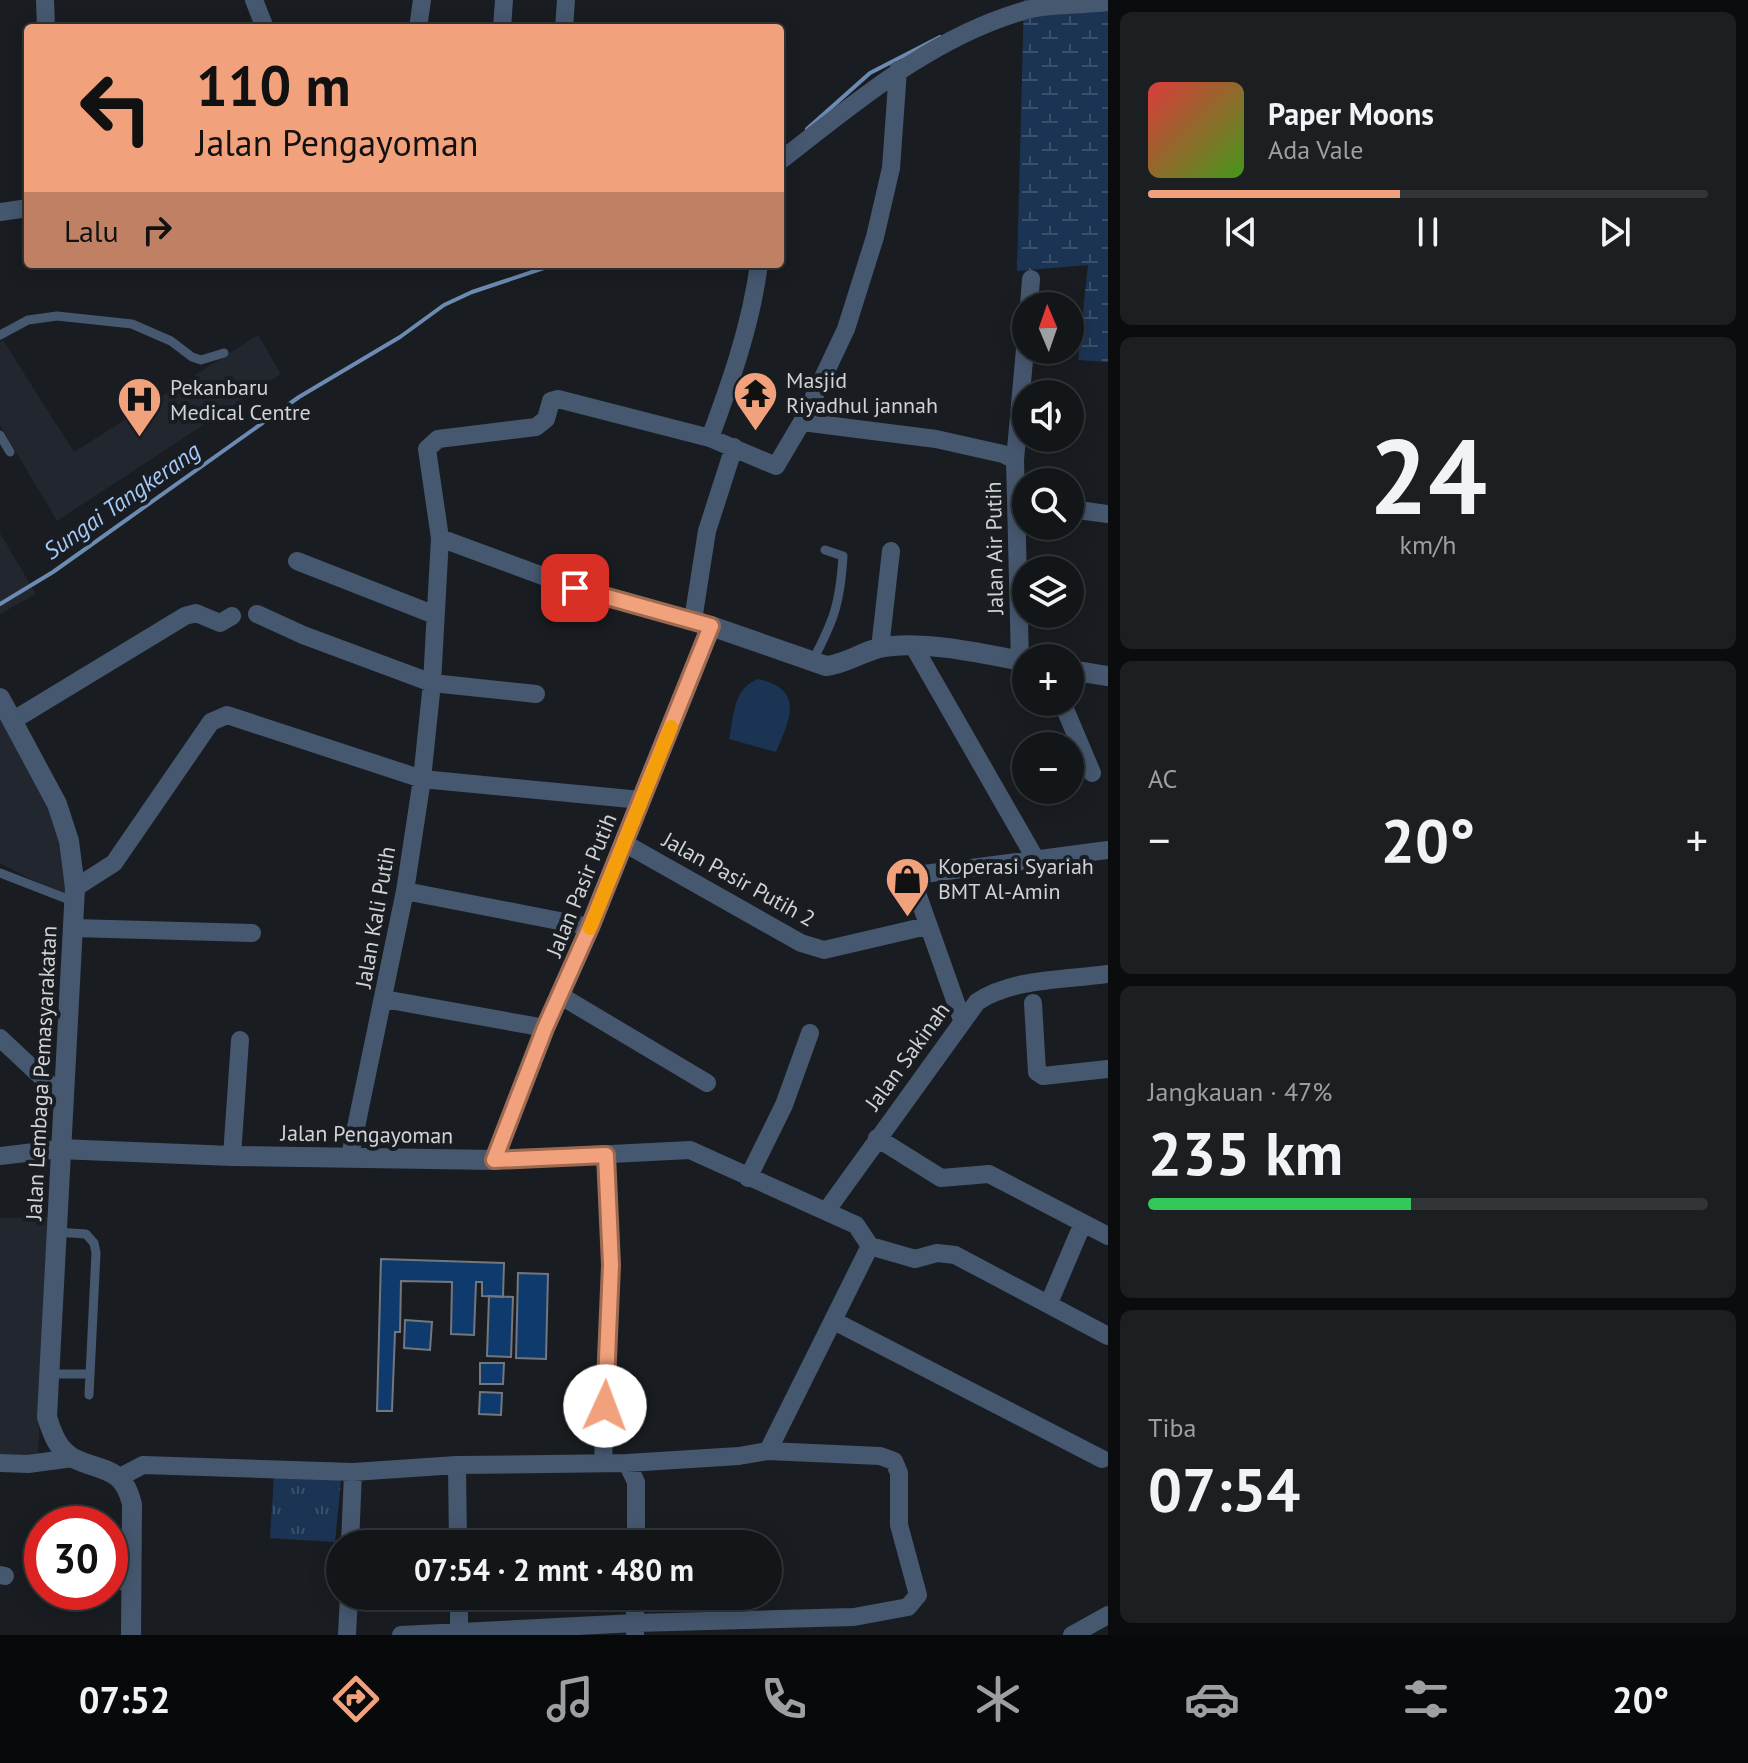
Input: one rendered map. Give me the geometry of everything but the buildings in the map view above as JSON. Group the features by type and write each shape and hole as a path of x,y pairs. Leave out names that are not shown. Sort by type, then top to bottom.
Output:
{"street":[{"path":"45,0 46,24"},
{"path":"254,0 263,24"},
{"path":"419,24 422,0"},
{"path":"502,24 504,0"},
{"path":"564,24 566,0"},
{"path":"784,158 898,70 978,27 1026,10 1108,2"},
{"path":"759,268 756,292 736,367 710,438 776,466 802,422 846,329 875,237 891,168 898,70"},
{"path":"0,212 24,209"},
{"path":"1030,292 1031,279"},
{"path":"1015,460 1024,364"},
{"name":"Jalan Kali Putih","path":"350,1156 405,891 422,779 432,683 440,538 426,456 430,444 438,439 536,427 546,419 551,401 558,399 710,438"},
{"name":"Jalan Air Putih","path":"802,422 936,439 1003,454 1015,460 1022,644"},
{"path":"702,623 707,531 734,447"},
{"path":"1084,511 1108,514"},
{"path":"440,538 575,588 702,623 826,666 880,648 940,648 1012,660"},
{"path":"880,648 891,551"},
{"path":"297,561 435,615"},
{"path":"12,721 185,616 196,613 220,623 232,616"},
{"path":"257,614 303,635 432,683 536,694"},
{"name":"Jalan Pasir Putih","path":"494,1160 545,1028 641,800 702,623"},
{"path":"914,647 1035,858"},
{"path":"1084,672 1108,676"},
{"name":"Jalan Lembaga Pemasyarakatan","path":"0,698 57,804 69,841 75,895 47,1417 53,1439 73,1458"},
{"path":"75,895 114,863 211,722 227,715 422,779 641,800"},
{"path":"1068,716 1092,773"},
{"name":"Jalan Pasir Putih 2","path":"624,843 801,943 824,950 927,926"},
{"path":"962,1020 927,926 917,893 917,882 924,874 1108,850"},
{"path":"405,891 590,927"},
{"path":"74,928 252,933"},
{"name":"Jalan Sakinah","path":"827,1210 977,1002 989,994 1030,984 1108,974"},
{"path":"561,996 707,1083"},
{"path":"384,999 545,1028"},
{"path":"1033,1003 1037,1072 1043,1076 1108,1069"},
{"path":"748,1178 784,1105 810,1033"},
{"path":"0,1038 62,1096"},
{"path":"232,1156 240,1040"},
{"path":"877,1138 941,1178 989,1174 1108,1236"},
{"path":"0,1156 59,1149"},
{"name":"Jalan Pengayoman","path":"59,1149 232,1156 494,1160 690,1150 856,1225 870,1246"},
{"path":"603,1462 611,1265 606,1155"},
{"path":"1049,1303 1083,1223"},
{"path":"768,1451 870,1246 915,1259 937,1253 955,1255 1108,1336"},
{"path":"834,1321 1102,1459"},
{"path":"120,1477 143,1465 353,1472 457,1465 627,1463 739,1456 768,1451 880,1456 894,1461 899,1473 899,1525 918,1595 908,1607 854,1617 635,1629 401,1635"},
{"path":"0,1463 28,1464 73,1458 102,1466 120,1477 132,1504 131,1635"},
{"path":"627,1463 636,1482 636,1530"},
{"path":"457,1465 458,1530"},
{"path":"351,1530 353,1472"},
{"path":"347,1635 348,1610"},
{"path":"459,1610 460,1633"},
{"path":"1072,1635 1108,1615"}],"lane":[{"path":"0,335 28,320 57,316 132,324 171,341 201,360 224,353"},
{"path":"0,435 10,452"},
{"path":"812,662 837,610 842,572 843,556 825,550"},
{"path":"0,873 75,895"},
{"path":"55,1232 79,1232 86,1234 94,1243 89,1395"},
{"path":"49,1374 90,1374"}],"shaded area":[{"name":"Pekanbaru Medical Centre","path":"258,335 281,374 57,521 0,425 0,342 3,340 74,452"},
{"path":"0,533 36,594 0,614"},
{"path":"0,716 55,814 67,898 0,863"},
{"path":"49,1217 38,1456 0,1456 0,1218"}],"green space":[{"path":"1024,0 1108,0 1108,362 1084,360 1084,303 1088,265 1017,271"},
{"path":"758,679 783,690 788,698 789,717 776,752 729,739 739,696"},
{"path":"274,1475 341,1480 336,1530 326,1530 326,1541 270,1538"}],"waterway":[{"name":"Sungai Tangkerang","path":"807,129 870,73 940,37"},
{"name":"Sungai Tangkerang","path":"0,604 53,572 299,397 400,337 444,305 472,292 544,268"}],"slow traffic":[{"path":"590,928 671,727"}],"place":[{"name":"Masjid Riyadhul jannah","path":"755,432"},
{"name":"Pekanbaru Medical Centre","path":"139,439"},
{"name":"Koperasi Syariah BMT Al-Amin","path":"907,918"}],"route":[{"path":"575,588 711,626 590,927 545,1028 494,1160 606,1155 611,1265 605,1406"}]}
